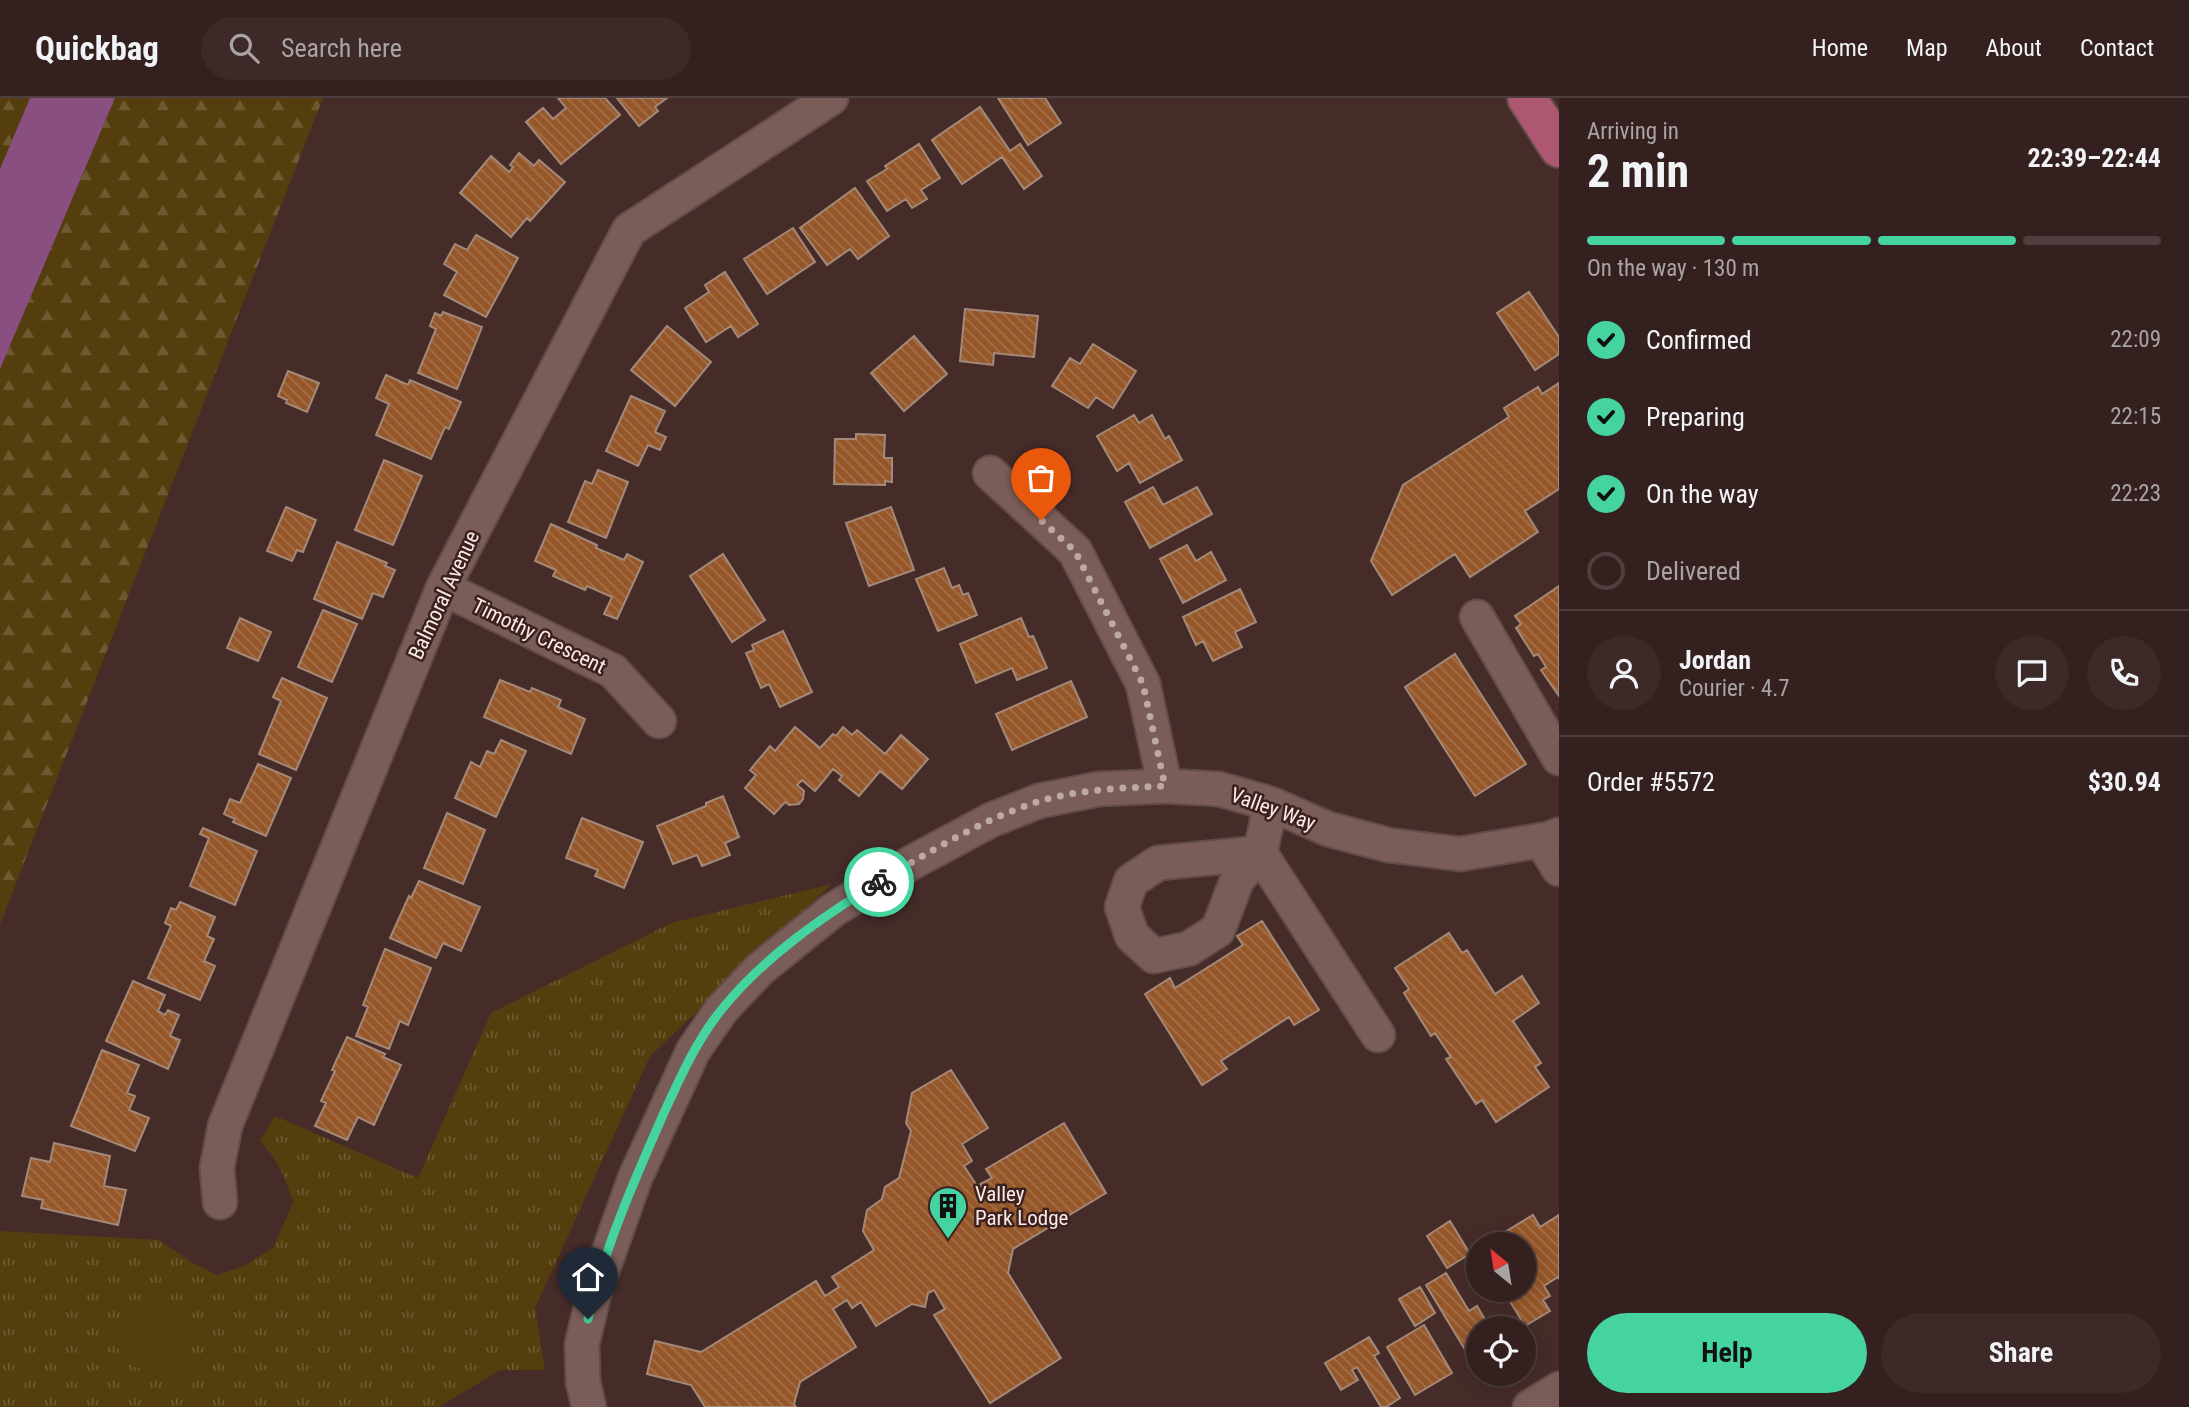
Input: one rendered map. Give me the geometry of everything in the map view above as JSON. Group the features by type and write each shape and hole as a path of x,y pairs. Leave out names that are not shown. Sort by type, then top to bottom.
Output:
{"main road":[{"path":"1527,98 1559,148"}],"street":[{"name":"Balmoral Avenue","path":"220,1202 217,1168 225,1126 443,588 629,230 831,98"},
{"path":"990,473 1075,551 1143,684 1165,786"},
{"name":"Timothy Crescent","path":"443,588 613,671 659,721"},
{"path":"1477,617 1559,758"},
{"name":"Valley Way","path":"589,1407 583,1382 582,1344 594,1294 635,1178 693,1051 722,1009 760,969 833,910 909,864 991,820 1039,802 1099,789 1165,786 1219,789 1271,804 1328,830 1388,845 1461,854 1550,837"},
{"path":"1271,804 1260,853 1378,1035"},
{"path":"1550,837 1559,869"},
{"path":"1530,1407 1559,1389"}],"green space":[{"path":"0,98 33,98 0,175"},
{"path":"115,98 323,98 0,924 0,369"},
{"path":"832,884 650,1056 535,1308 545,1370 500,1370 439,1407 0,1407 0,1231 159,1240 193,1263 217,1275 244,1266 274,1247 293,1202 281,1170 260,1141 275,1116 418,1178 491,1013 671,923"},
{"path":"194,1299 187,1371 144,1369 126,1361 118,1345 118,1336 119,1328 128,1312 148,1302"}],"shaded area":[{"path":"30,98 115,98 0,369 0,169"}],"building":[{"path":"558,98 605,98 620,115 561,164 526,122 543,108 553,119 566,108"},
{"path":"617,98 667,98 655,107 658,111 639,126"},
{"path":"998,98 1045,98 1061,123 1028,145"},
{"path":"980,107 1010,151 1020,144 1042,176 1024,189 1002,157 962,184 932,140"},
{"path":"919,144 940,178 921,190 927,199 912,208 906,199 887,211 867,181"},
{"path":"519,153 534,166 539,160 565,182 530,221 527,218 511,237 460,193 491,156 509,172 513,167 510,165"},
{"path":"855,188 889,236 858,259 850,249 827,265 800,228"},
{"path":"793,228 815,262 767,294 744,259"},
{"path":"476,235 518,258 486,317 444,295 457,272 444,264 455,244 467,250"},
{"path":"725,272 758,324 738,337 731,326 706,342 685,308 709,292 705,285"},
{"path":"1529,292 1559,337 1559,354 1535,370 1497,313"},
{"path":"965,309 1038,316 1034,357 994,353 993,365 960,361"},
{"path":"443,312 482,327 457,389 418,373 436,329 430,326 435,313 441,316"},
{"path":"667,326 711,362 675,406 631,370"},
{"path":"914,336 947,374 904,411 871,373"},
{"path":"1093,344 1136,371 1113,408 1096,397 1088,408 1052,386 1070,358 1080,364"},
{"path":"288,371 319,383 307,412 286,403 287,400 278,396"},
{"path":"386,375 408,385 410,380 461,402 449,429 445,427 431,459 376,435 389,404 376,398"},
{"path":"1559,383 1559,489 1525,511 1538,532 1470,577 1455,554 1392,595 1371,561 1403,485 1509,417 1504,408 1538,387 1542,394"},
{"path":"631,396 665,411 655,432 666,437 660,450 648,445 638,466 606,451"},
{"path":"1134,415 1139,423 1152,415 1165,439 1169,436 1182,460 1140,483 1129,463 1117,471 1097,436"},
{"path":"856,434 885,435 884,458 892,458 892,482 885,481 885,485 834,484 835,439 856,439"},
{"path":"384,460 422,476 393,545 355,530"},
{"path":"598,470 628,482 606,538 568,522 585,481 592,484"},
{"path":"1153,487 1163,505 1197,487 1212,514 1150,548 1125,502"},
{"path":"286,507 316,520 303,552 297,550 292,561 267,551"},
{"path":"891,507 914,570 869,586 846,523"},
{"path":"551,524 624,560 627,554 643,562 617,619 604,614 612,597 587,586 585,590 553,576 556,570 535,561"},
{"path":"337,542 387,563 385,566 395,570 383,597 373,593 362,619 314,599"},
{"path":"1187,545 1196,561 1211,552 1226,580 1183,603 1160,559"},
{"path":"723,554 765,620 732,642 690,576"},
{"path":"944,568 952,588 959,585 963,595 968,593 977,615 938,631 916,579"},
{"path":"1559,586 1559,696 1541,670 1546,667 1538,654 1534,656 1516,628 1521,624 1515,616"},
{"path":"1240,589 1256,622 1235,632 1242,647 1213,661 1203,641 1196,645 1183,617"},
{"path":"323,610 357,624 332,682 298,667"},
{"path":"240,618 271,632 258,661 227,648"},
{"path":"1021,618 1029,637 1033,636 1047,668 1017,680 1012,668 976,683 960,644"},
{"path":"783,631 812,692 780,707 769,684 761,688 746,653 754,650 752,645"},
{"path":"1455,654 1526,764 1475,796 1405,687"},
{"path":"282,678 327,698 296,770 259,754 281,701 273,697"},
{"path":"500,680 530,692 532,688 561,700 558,707 585,719 571,754 484,717"},
{"path":"1071,681 1087,717 1012,750 996,714"},
{"path":"795,727 820,748 843,727 852,735 857,730 885,754 901,735 928,759 902,789 880,771 859,796 839,780 842,776 833,769 815,791 802,780 797,785 804,791 799,804 789,805 785,802 774,814 745,788 756,775 750,770 770,746 775,751"},
{"path":"501,740 526,751 496,817 455,798 471,762 480,767 487,751 494,754"},
{"path":"258,764 291,778 266,836 233,822 235,819 224,814 230,799 240,803"},
{"path":"723,796 739,837 725,843 730,855 702,866 697,855 673,864 657,826"},
{"path":"447,813 485,830 463,884 424,868"},
{"path":"582,818 643,842 624,888 595,876 598,870 566,858"},
{"path":"203,828 257,851 235,905 190,886 209,838 200,834"},
{"path":"419,881 480,907 461,951 443,943 436,958 390,938 409,896 411,898"},
{"path":"180,902 215,917 207,936 214,939 204,961 215,966 200,1000 148,978 171,926 165,923 171,908 176,910"},
{"path":"1262,921 1319,1010 1294,1025 1289,1017 1221,1061 1227,1069 1202,1085 1145,994 1170,978 1175,988 1243,945 1237,936"},
{"path":"1449,933 1462,953 1467,950 1495,994 1522,976 1539,1003 1513,1021 1541,1063 1535,1067 1549,1087 1496,1122 1482,1100 1476,1104 1446,1059 1451,1057 1435,1033 1431,1036 1404,993 1409,989 1395,968"},
{"path":"385,949 431,968 408,1025 400,1021 389,1049 356,1036 368,1007 363,1005"},
{"path":"133,981 165,995 158,1011 165,1015 168,1010 179,1015 170,1036 180,1040 168,1069 106,1041"},
{"path":"347,1037 385,1054 383,1057 401,1065 374,1125 358,1117 347,1140 315,1126 326,1103 321,1101 335,1071 332,1070"},
{"path":"102,1050 139,1065 127,1093 135,1096 129,1110 149,1118 135,1151 71,1126"},
{"name":"Valley Park Lodge","path":"951,1070 988,1128 962,1144 972,1161 964,1166 977,1186 992,1178 986,1169 1064,1123 1106,1193 1013,1249 1008,1273 1061,1358 990,1403 934,1315 945,1309 934,1290 928,1293 925,1307 912,1304 876,1326 861,1302 852,1308 847,1300 833,1309 856,1347 800,1382 794,1404 796,1407 705,1407 691,1385 647,1374 655,1341 701,1352 816,1281 825,1296 839,1287 832,1277 874,1250 863,1231 867,1210 882,1199 885,1187 899,1178 911,1131 906,1123 912,1093"},
{"path":"54,1143 110,1156 104,1186 126,1190 118,1225 41,1208 43,1200 22,1196 31,1158 50,1162"},
{"path":"1533,1215 1540,1227 1559,1215 1559,1279 1558,1277 1544,1286 1550,1296 1543,1300 1550,1311 1536,1319 1536,1316 1519,1316 1510,1302 1536,1302 1536,1232 1505,1232"},
{"path":"1450,1221 1466,1247 1466,1256 1447,1268 1427,1236"},
{"path":"1446,1273 1469,1311 1477,1306 1483,1316 1466,1316 1466,1351 1426,1285"},
{"path":"1420,1287 1435,1313 1415,1326 1399,1299"},
{"path":"1424,1325 1452,1373 1415,1395 1387,1347"},
{"path":"1369,1337 1379,1353 1374,1356 1400,1398 1386,1407 1381,1407 1357,1367 1352,1370 1358,1380 1341,1390 1325,1363"}],"way so far":[{"path":"879,882 991,820 1039,802 1099,789 1165,786 1143,684 1075,551 1041,520"}],"place":[{"name":"Valley Park Lodge","path":"948,1240"}],"route":[{"path":"588,1319 594,1294 635,1178 693,1051 722,1009 760,969 833,910 879,882"}]}
